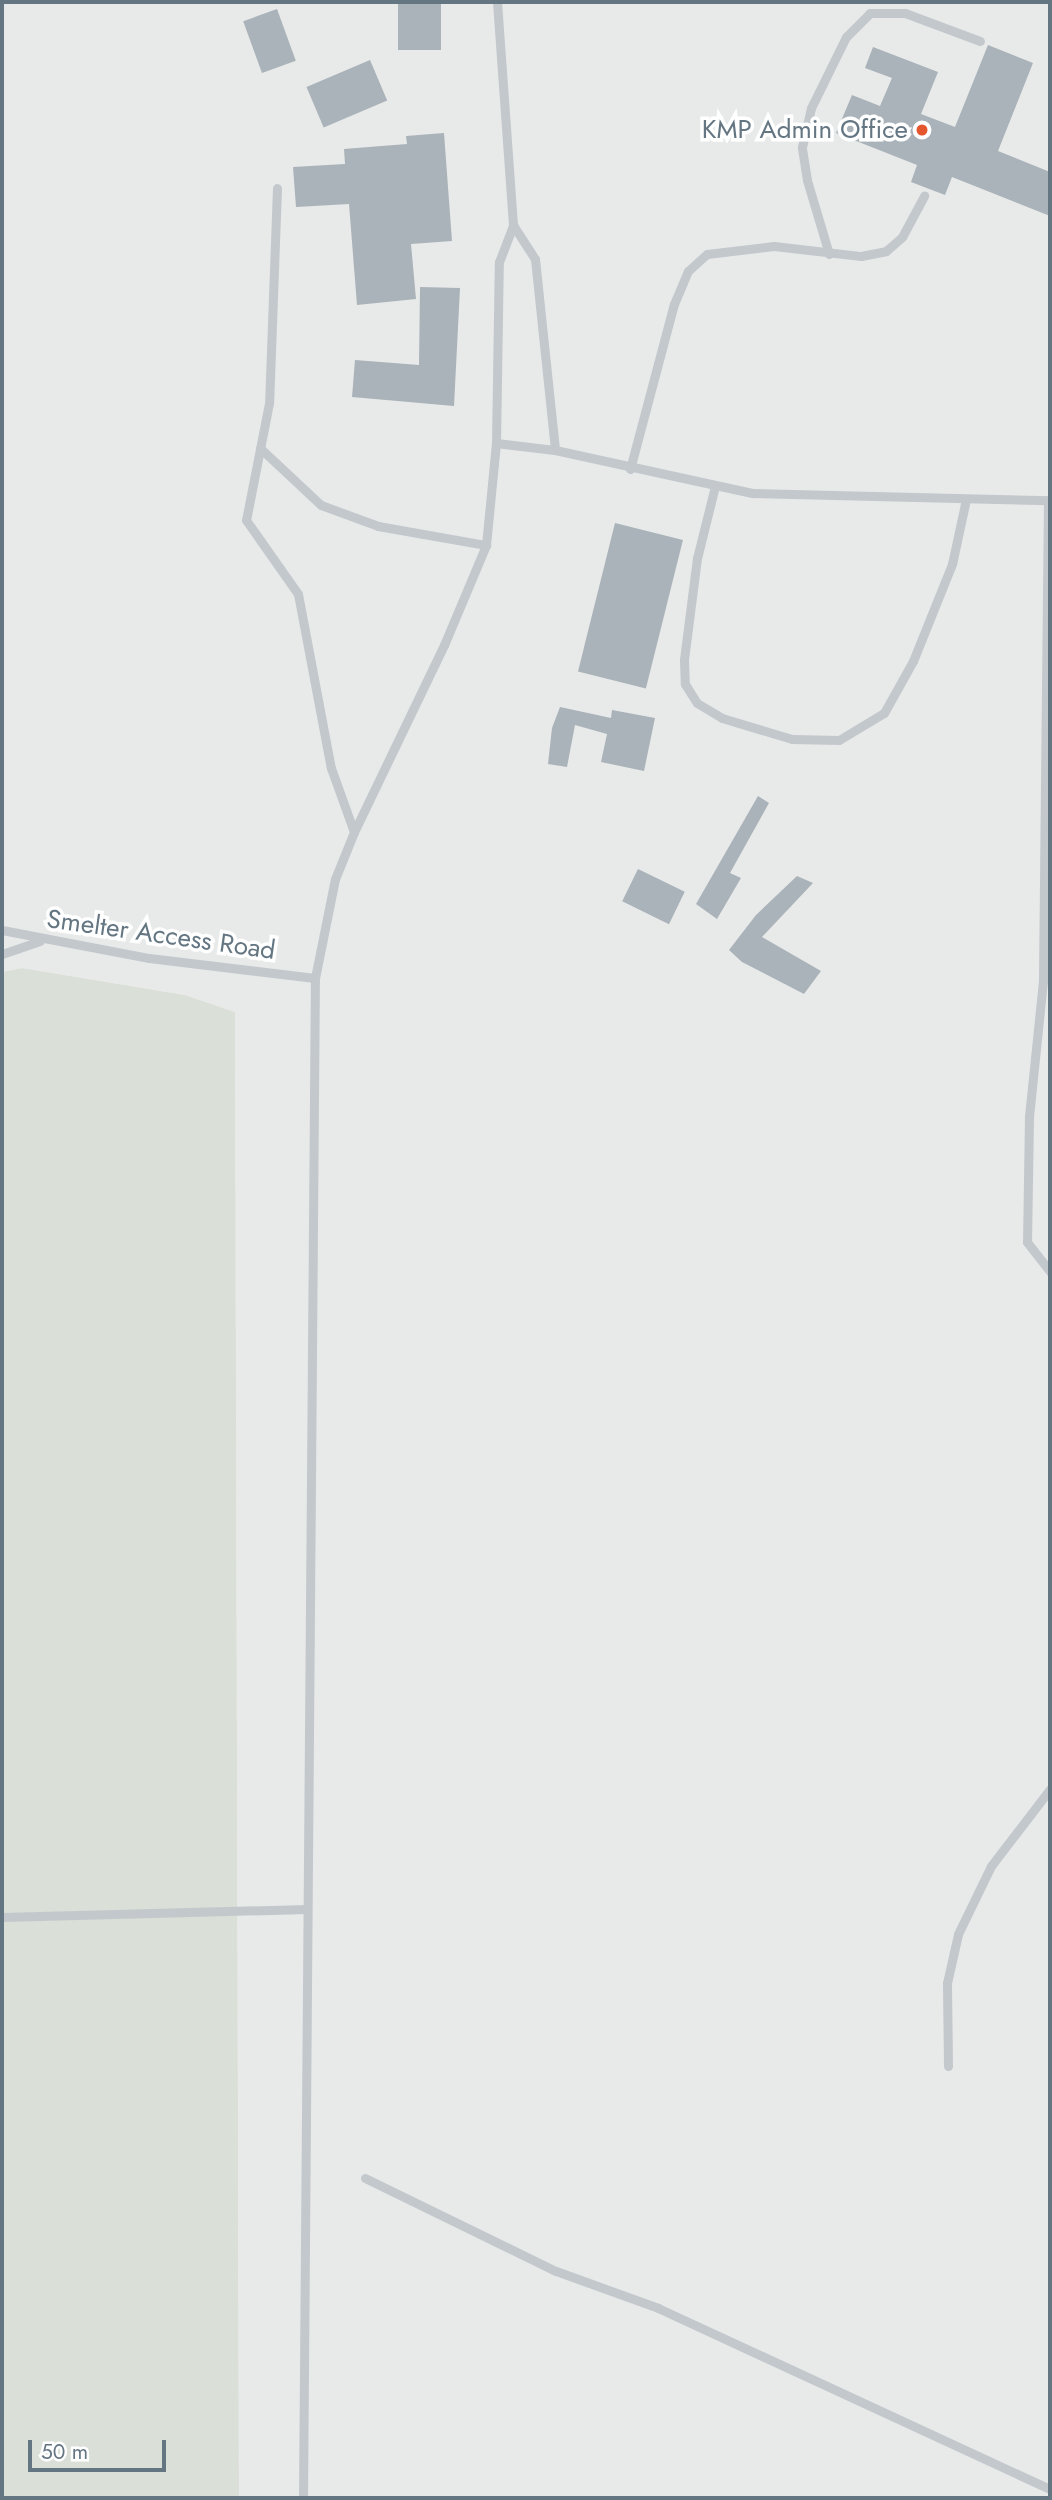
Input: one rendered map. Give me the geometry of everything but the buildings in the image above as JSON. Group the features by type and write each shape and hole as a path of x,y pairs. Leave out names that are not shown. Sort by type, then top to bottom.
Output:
{"lane":[{"path":"303,2498 316,978 335,879 354,832 444,645 486,545 496,443 499,262 513,225 497,2"},
{"path":"830,254 807,180 802,148 811,108 846,37 870,13 905,13 980,41"},
{"path":"277,188 269,403 246,520 298,594 331,768 354,832"},
{"path":"630,469 674,304 688,271 706,254 737,247 774,246 861,256 886,251 902,237 924,196"},
{"path":"513,225 535,259 555,450"},
{"path":"496,443 555,450 630,469 715,485 817,496 1049,500 1043,981 1029,1116 1027,1242 1050,1271"},
{"path":"260,449 321,505 378,526 486,545"},
{"path":"715,485 697,558 684,660 685,684 697,704 722,718 792,739 839,740 884,713 913,661 952,565 966,499"},
{"name":"Smelter Access Road","path":"2,930 42,940 316,978"},
{"path":"2,954 42,940"},
{"path":"948,2066 947,1983 958,1934 991,1866 1050,1789"},
{"path":"2,1917 307,1909"},
{"path":"365,2178 556,2271 658,2308 1050,2489"}],"shaded area":[{"path":"2,2 1050,2 1050,2498 239,2498 235,1012 185,995 22,968 2,972"},
{"path":"22,968 185,995 235,1012 239,2498 2,2498 2,972"}],"place":[{"name":"KMP Admin Office","path":"922,130"}]}
